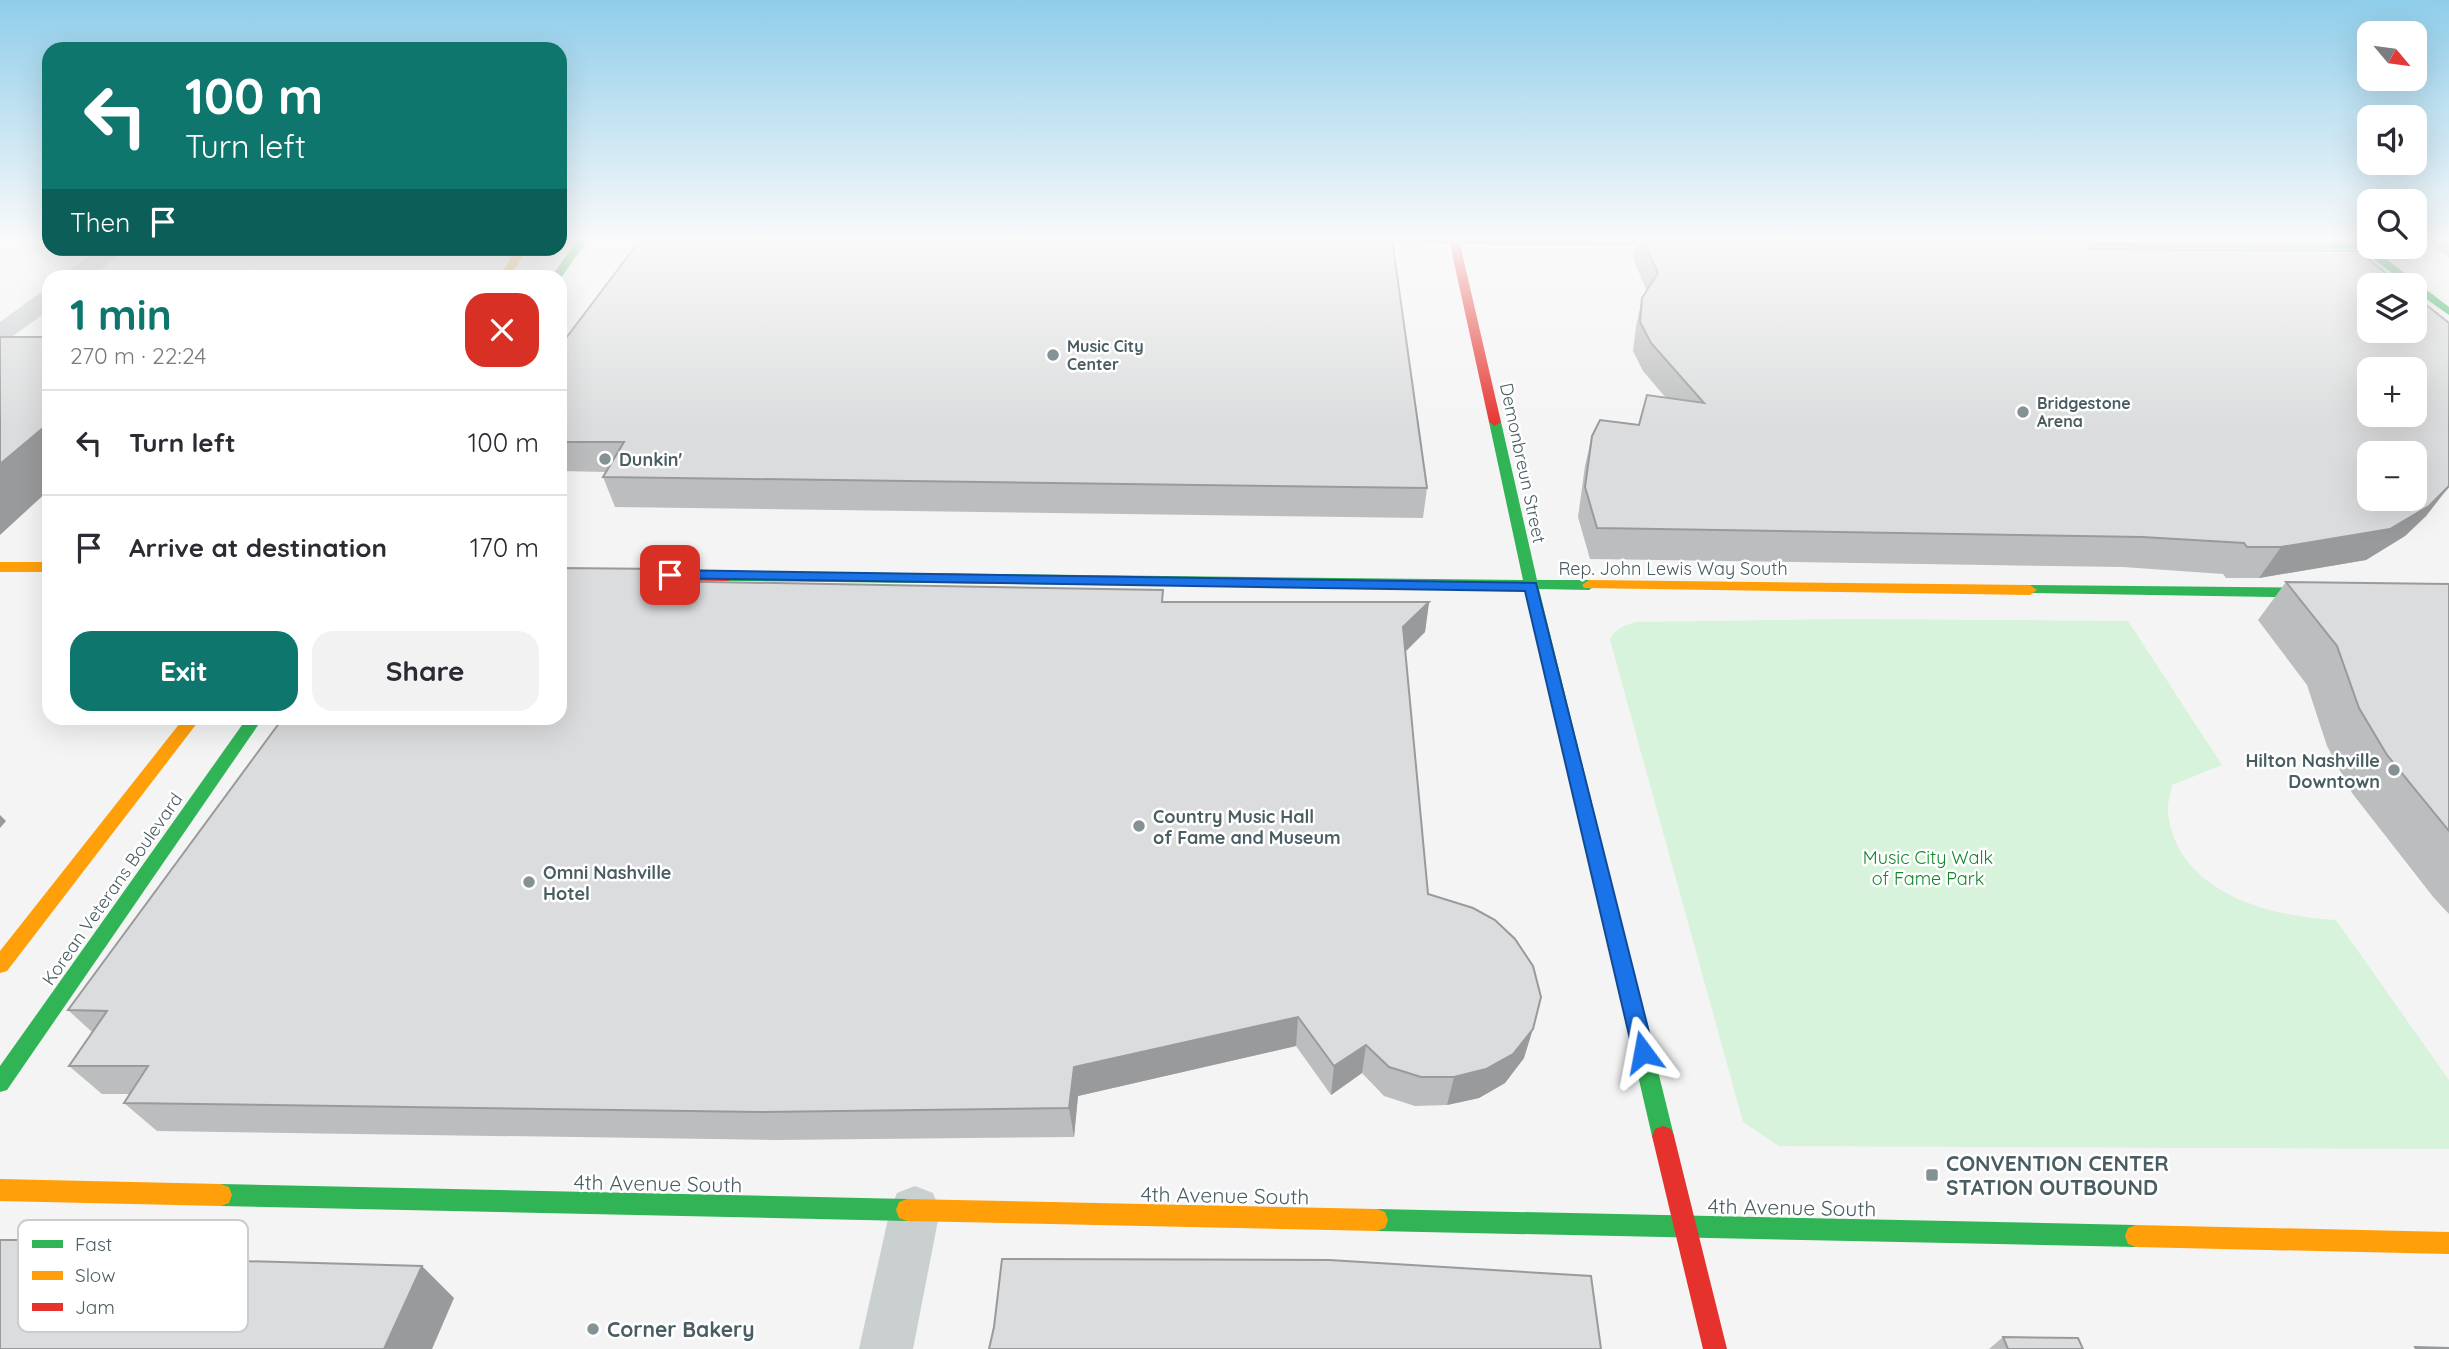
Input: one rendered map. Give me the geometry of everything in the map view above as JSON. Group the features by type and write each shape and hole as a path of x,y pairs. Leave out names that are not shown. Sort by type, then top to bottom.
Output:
{"street":[{"name":"Demonbreun Street","path":"1468,302 1531,586 1715,1349"},
{"path":"0,334 42,303"},
{"path":"0,567 42,567"},
{"name":"Rep. John Lewis Way South","path":"567,574 2352,593"},
{"name":"Korean Veterans Boulevard","path":"0,965 189,725"},
{"name":"Korean Veterans Boulevard","path":"0,1083 250,725"},
{"name":"4th Avenue South","path":"0,1190 2449,1242"},
{"path":"886,1349 915,1210"}],"green space":[{"name":"Music City Walk of Fame Park","path":"1845,619 2128,621 2222,765 2172,785 2168,812 2175,839 2188,862 2207,881 2256,906 2310,918 2336,920 2449,1080 2449,1149 1779,1146 1743,1122 1610,640 1617,630 1636,622"}],"building":[{"name":"Music City Center","path":"593,302 1401,302 1427,488 603,477 624,442 567,442 567,337"},
{"name":"Bridgestone Arena","path":"1642,302 2357,302 2357,343 2427,343 2427,306 2449,323 2449,486 2427,507 2427,441 2357,441 2357,511 2421,511 2390,529 2281,547 2247,547 2244,543 2142,537 1597,528 1585,487 1592,436 1600,420 1639,425 1647,395 1704,403 1651,343 1640,322"},
{"path":"0,337 42,337 42,429 0,464"},
{"path":"567,568 664,569 657,581 1163,590 1162,602 1429,602 1403,627 1428,894 1473,908 1495,920 1515,939 1533,966 1541,997 1533,1029 1513,1054 1486,1069 1454,1077 1421,1077 1389,1067 1366,1045 1334,1066 1298,1017 1074,1067 1069,1108 761,1112 124,1103 148,1066 69,1066 107,1011 68,1010 278,725 567,725"},
{"path":"2286,582 2449,584 2449,831 2387,755 2359,708 2337,646"},
{"path":"0,1240 18,1240 18,1332 248,1332 248,1261 422,1266 384,1349 0,1349"},
{"path":"1002,1259 1329,1260 1591,1276 1601,1349 989,1349"},
{"path":"2003,1337 2078,1338 2083,1349 2008,1349"},
{"path":"2415,1347 2449,1348 2449,1349 2416,1349"}],"traffic: fast":[{"path":"2436,302 2449,312"},
{"path":"1495,422 1537,612 1663,1136"},
{"path":"728,576 1589,585"},
{"path":"2030,590 2331,593"},
{"path":"0,1083 250,725"},
{"path":"221,1195 907,1210"},
{"path":"1377,1220 2136,1236"}],"traffic: slow":[{"path":"0,567 42,567"},
{"path":"1589,585 2030,590"},
{"path":"0,965 188,725"},
{"path":"0,1190 221,1195"},
{"path":"907,1210 1377,1220"},
{"path":"2136,1236 2449,1243"}],"traffic: jam":[{"path":"1468,302 1495,422"},
{"path":"567,574 728,576"},
{"path":"1663,1136 1715,1349"}],"place":[{"name":"Music City Center","path":"1053,355"},
{"name":"Bridgestone Arena","path":"2023,412"},
{"name":"Dunkin'","path":"605,459"},
{"name":"Hilton Nashville Downtown","path":"2394,770"},
{"name":"Country Music Hall of Fame and Museum","path":"1139,826"},
{"name":"Omni Nashville Hotel","path":"529,882"},
{"name":"CONVENTION CENTER STATION OUTBOUND","path":"1932,1175"},
{"name":"Corner Bakery","path":"593,1329"}],"route":[{"path":"670,575 1531,586 1643,1052"}]}
